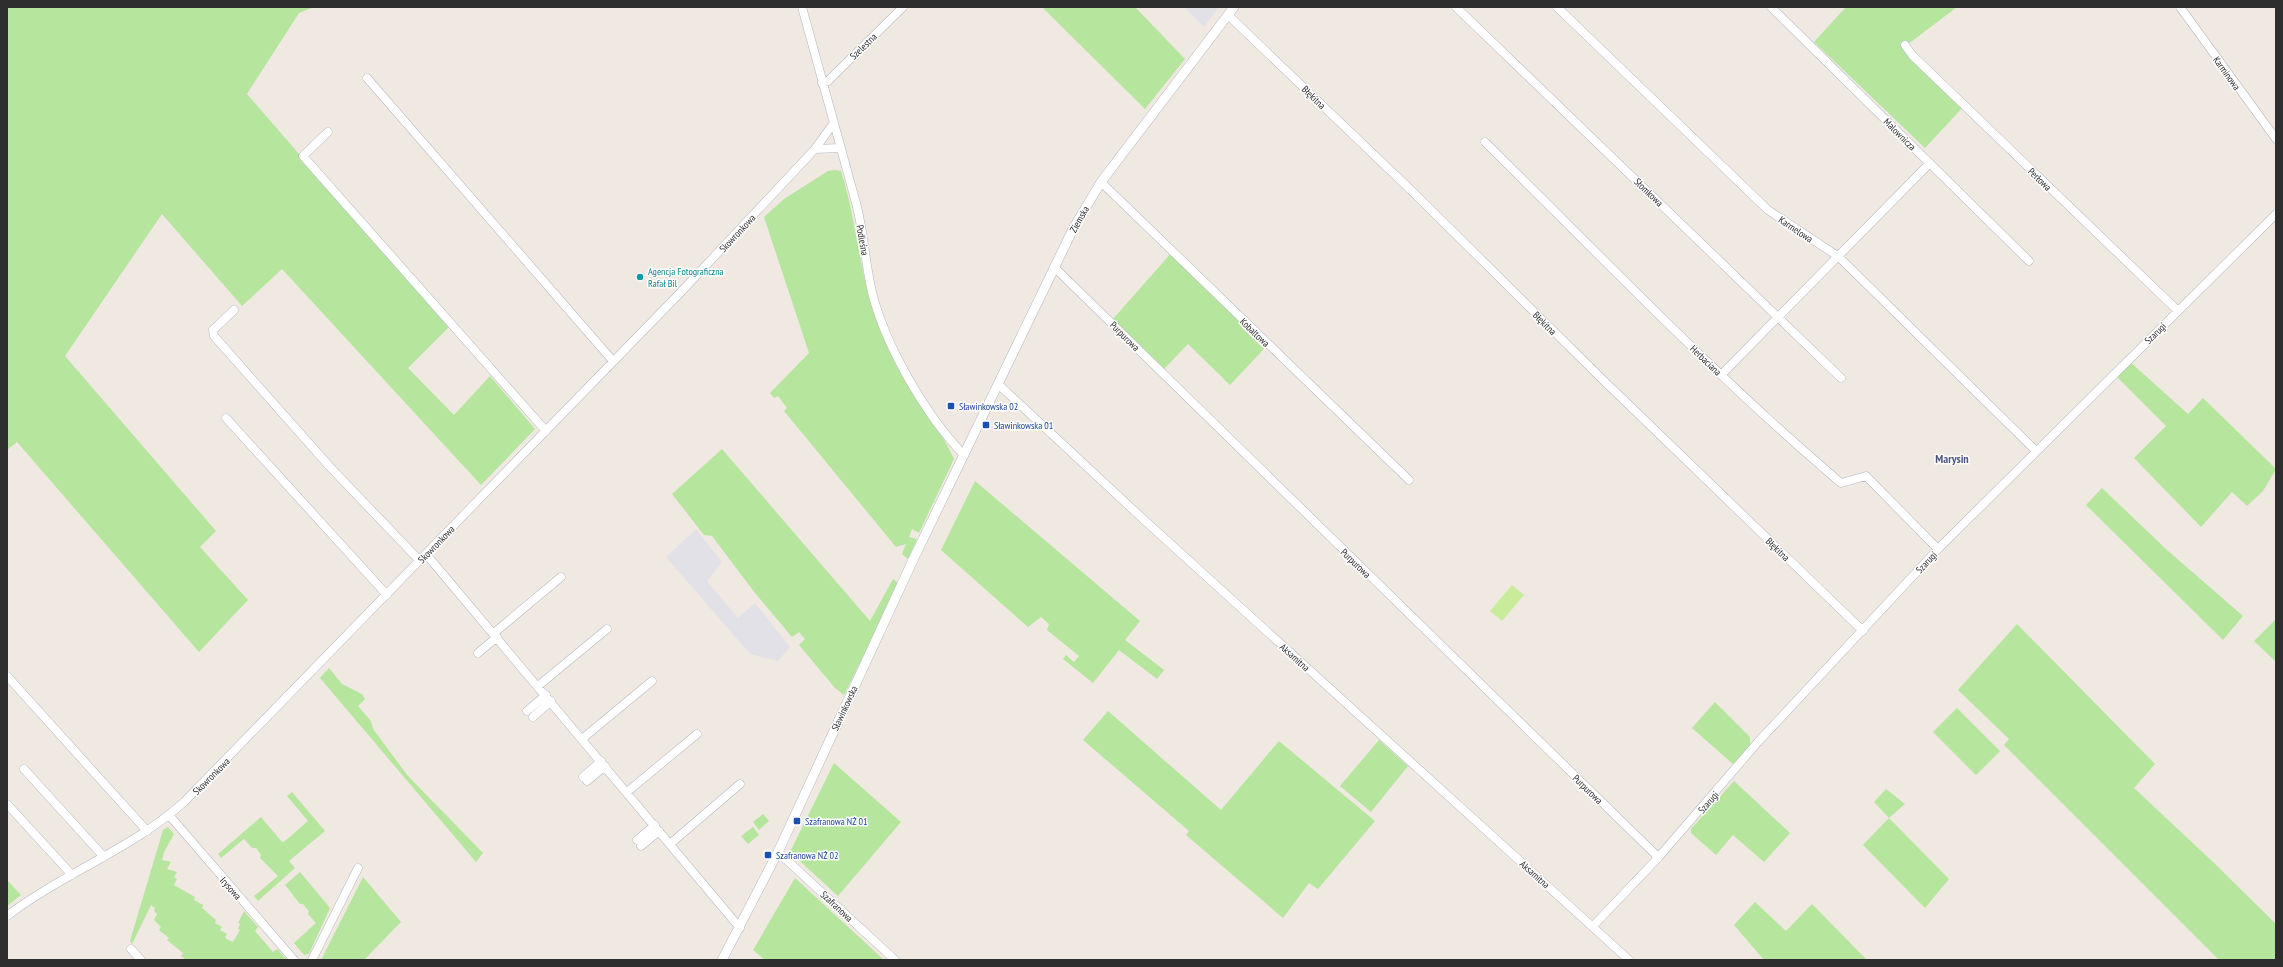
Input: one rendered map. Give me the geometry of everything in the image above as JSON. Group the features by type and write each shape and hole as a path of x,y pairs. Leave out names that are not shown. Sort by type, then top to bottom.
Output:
{"street":[{"name":"Podleśna","path":"802,7 833,124 857,205 872,293 882,321 905,370 925,405 964,455"},
{"name":"Szelestna","path":"822,83 828,81 903,7"},
{"name":"Ziemska","path":"964,455 1076,223 1101,182 1234,7"},
{"name":"Słomkowa","path":"1456,7 1841,378"},
{"name":"Karmelowa","path":"1557,7 1768,210 1838,257 2035,450"},
{"name":"Malownicza","path":"1771,7 2029,261"},
{"name":"Karminowa","path":"2180,7 2276,139"},
{"name":"Błękitna","path":"1228,15 1416,195 1599,376 1863,630"},
{"name":"Perłowa","path":"1905,45 1924,66 2178,311"},
{"path":"367,78 613,361"},
{"name":"Skowronkowa","path":"7,916 27,900 147,831 169,815 213,774 313,668 387,595 613,361 815,149 833,124"},
{"path":"328,132 303,156 546,431"},
{"name":"Herbaciana","path":"1485,142 1806,454 1841,483 1866,476 1938,549"},
{"path":"815,149 840,148"},
{"path":"1722,374 1930,163"},
{"name":"Kobaltowa","path":"1101,182 1409,480"},
{"name":"Szarugi","path":"1593,926 1657,859 1758,742 1938,549 2035,450 2276,214"},
{"name":"Purpurowa","path":"1054,267 1655,854 1657,859"},
{"path":"234,310 213,330 214,336 330,467 420,561"},
{"name":"Aksamitna","path":"998,384 1142,518 1629,960"},
{"path":"226,418 387,595"},
{"name":"Sławinkowska","path":"722,960 740,928 778,852 846,701 964,455"},
{"path":"426,554 549,698 740,928"},
{"path":"478,653 495,635 561,577"},
{"path":"538,686 607,629"},
{"path":"7,676 147,831"},
{"path":"582,739 652,681"},
{"path":"530,714 549,698"},
{"path":"627,792 697,734"},
{"path":"585,779 603,764"},
{"path":"24,769 104,857"},
{"path":"670,844 740,784"},
{"path":"7,804 72,875"},
{"name":"Irysowa","path":"169,815 294,960"},
{"path":"639,843 657,828"},
{"name":"Szafranowa","path":"778,852 895,960"},
{"path":"312,960 358,868"},
{"path":"131,949 141,960"}],"shaded area":[{"path":"1184,7 1219,7 1204,27"},
{"path":"696,529 722,562 707,581 738,618 755,603 790,647 778,661 750,654 666,557"}],"green space":[{"path":"7,7 314,7 299,13 247,94 449,327 408,368 454,415 490,376 535,429 481,485 282,269 242,306 162,214 65,356 216,531 200,547 248,600 199,652 17,442 7,450"},
{"path":"1042,7 1135,7 1185,59 1145,109"},
{"path":"1846,7 1957,7 1903,48 1964,106 1925,148 1814,42"},
{"path":"828,171 841,171 851,209 866,286 878,324 894,360 935,425 954,459 919,533 912,529 909,537 917,539 908,559 902,554 906,544 896,547 784,411 787,408 778,396 774,398 770,393 809,353 764,217 784,199"},
{"path":"1173,251 1245,323 1241,327 1264,349 1230,385 1188,344 1164,369 1113,319"},
{"path":"2128,360 2188,414 2203,398 2276,469 2263,491 2247,506 2232,492 2201,527 2134,458 2166,426 2117,377"},
{"path":"722,449 870,621 893,579 899,584 844,695 835,688 799,645 805,639 799,632 792,637 755,593 712,536 704,535 672,494"},
{"path":"975,481 1140,621 1125,640 1164,670 1157,679 1119,650 1093,683 1063,659 1066,655 1074,662 1079,656 1047,630 1049,624 1041,617 1028,627 941,550"},
{"path":"2102,488 2167,550 2243,616 2223,640 2086,505"},
{"path":"1512,585 1524,595 1502,621 1490,611"},
{"path":"2276,619 2276,662 2254,641"},
{"path":"2017,624 2155,764 2134,788 2213,862 2276,924 2276,960 2219,960 2004,745 2009,739 1958,690"},
{"path":"329,668 342,684 362,694 365,699 358,706 371,721 373,729 408,776 483,853 476,862 320,678"},
{"path":"1715,702 1750,737 1750,747 1734,765 1692,728"},
{"path":"1957,708 2000,751 1976,775 1933,732"},
{"path":"1108,711 1221,810 1279,741 1375,821 1318,889 1309,883 1283,918 1186,835 1189,831 1083,740"},
{"path":"1379,740 1408,766 1371,812 1340,786"},
{"path":"834,763 901,822 838,896 790,852"},
{"path":"1734,781 1790,833 1764,862 1733,835 1716,855 1691,833 1691,829"},
{"path":"1886,789 1905,804 1889,818 1874,802"},
{"path":"292,792 325,831 289,861 295,868 258,901 254,896 278,876 260,858 261,855 256,848 252,848 244,839 221,858 218,854 261,817 282,842 285,841 308,821 287,796"},
{"path":"763,814 769,821 759,830 753,822"},
{"path":"1889,818 1949,879 1925,908 1863,845"},
{"path":"168,827 174,834 164,852 162,860 171,862 167,869 177,872 174,877 177,879 174,885 195,897 194,900 203,905 202,908 216,920 215,923 222,927 220,930 227,934 225,938 233,942 240,930 238,929 240,924 238,923 244,911 258,927 255,931 273,952 277,949 287,960 186,960 181,956 183,953 167,940 169,938 159,930 161,927 154,920 157,914 154,911 155,908 151,905 132,944 130,941 163,830"},
{"path":"753,827 759,835 748,844 741,836"},
{"path":"300,872 330,908 309,954 304,955 294,943 316,923 308,914 309,911 303,904 300,904 285,885"},
{"path":"363,877 401,922 364,960 321,960"},
{"path":"795,878 884,960 765,960 753,950"},
{"path":"7,880 21,895 7,906"},
{"path":"1755,902 1786,931 1812,904 1867,960 1764,960 1734,925"}],"place":[{"name":"Agencja Fotograficzna Rafał Bil","path":"640,277"},
{"name":"Sławinkowska 02","path":"951,406"},
{"name":"Sławinkowska 01","path":"986,425"},
{"name":"Szafranowa NŻ 01","path":"797,821"},
{"name":"Szafranowa NŻ 02","path":"768,855"}],"district":[{"name":"Marysin","path":"1952,459"}]}
